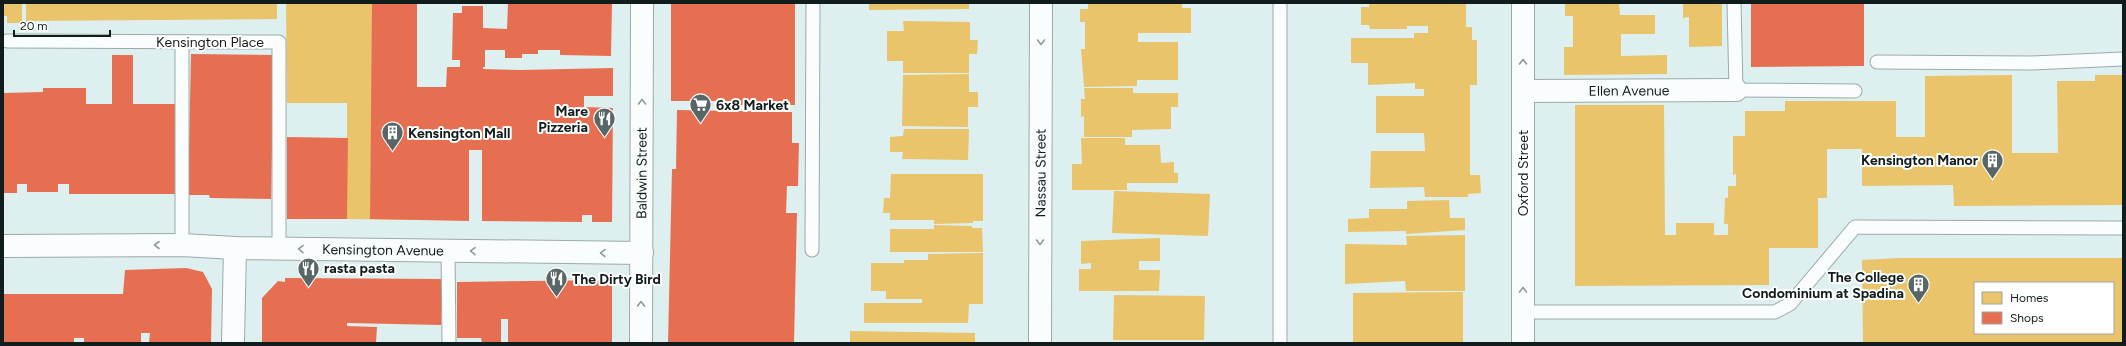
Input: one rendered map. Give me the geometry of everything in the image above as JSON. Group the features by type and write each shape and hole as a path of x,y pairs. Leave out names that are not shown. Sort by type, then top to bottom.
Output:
{"street":[{"name":"Baldwin Street","path":"641,343 642,3"},
{"name":"Nassau Street","path":"1040,343 1041,3"},
{"name":"Oxford Street","path":"1523,3 1523,343"},
{"name":"Ellen Avenue","path":"1523,90 1736,90"},
{"name":"Kensington Avenue","path":"3,246 182,245 235,248 642,253"},
{"path":"233,343 235,248"}],"lane":[{"path":"812,250 813,3"},
{"path":"1280,3 1280,343"},
{"path":"1734,3 1736,90 1855,91"},
{"name":"Kensington Place","path":"7,41 279,42 279,248"},
{"path":"182,42 182,245"},
{"path":"1877,62 2030,63 2123,59"},
{"path":"1523,312 1775,312 1790,304 1854,227 2123,228"},
{"path":"448,251 449,343"}],"building: Homes":[{"path":"3,3 22,3 22,23 7,23 7,16 3,16"},
{"path":"26,3 277,3 277,19 26,21"},
{"path":"286,3 417,3 416,220 347,219 347,103 287,103"},
{"path":"869,3 969,3 969,9 869,10"},
{"path":"1088,3 1182,3 1182,8 1191,8 1191,33 1138,33 1138,42 1178,42 1178,80 1137,80 1137,86 1084,87 1081,49 1085,49 1085,22 1080,22 1080,9 1088,9"},
{"path":"1369,3 1466,3 1466,27 1472,27 1472,40 1477,40 1477,85 1470,85 1470,175 1480,175 1481,193 1468,194 1468,197 1425,197 1424,187 1370,188 1371,151 1425,151 1424,133 1376,133 1376,96 1424,96 1424,89 1415,89 1415,83 1368,85 1368,63 1351,63 1351,38 1414,38 1414,33 1428,33 1428,26 1407,26 1407,29 1370,29 1369,25 1361,25 1361,7 1369,7"},
{"path":"1565,3 1619,3 1620,15 1655,15 1655,34 1621,34 1621,56 1667,55 1667,74 1564,75 1564,47 1573,47 1573,16 1565,16"},
{"path":"1683,3 1722,3 1722,46 1689,47 1689,17 1683,18"},
{"path":"903,21 970,22 970,40 978,40 977,54 969,54 969,73 903,73 903,61 887,61 887,31 904,31"},
{"path":"969,74 969,92 978,92 978,107 968,107 968,127 902,126 903,75"},
{"name":"Kensington Manor","path":"2012,75 2012,153 2058,153 2057,81 2095,81 2095,75 2123,75 2123,205 1954,206 1953,185 1862,186 1862,149 1827,149 1827,198 1818,198 1818,248 1769,248 1769,285 1575,286 1575,105 1664,105 1665,235 1676,235 1676,223 1714,223 1714,235 1728,235 1728,224 1724,224 1725,198 1728,198 1728,186 1736,186 1736,174 1733,175 1733,136 1745,136 1745,111 1785,111 1785,101 1896,101 1896,137 1925,137 1925,76"},
{"path":"1084,88 1133,88 1133,93 1178,93 1178,107 1171,107 1171,129 1132,130 1132,137 1084,137 1084,116 1081,117 1081,99 1085,99"},
{"path":"904,129 969,129 968,160 902,159 903,152 890,152 890,137 903,136"},
{"path":"1081,138 1125,138 1125,145 1160,145 1161,163 1174,162 1174,173 1178,173 1178,183 1127,183 1127,190 1072,190 1072,164 1082,164"},
{"path":"891,174 983,174 983,221 973,221 973,223 934,224 934,220 890,220 890,213 883,213 884,198 890,198"},
{"path":"1114,191 1210,194 1208,236 1112,233"},
{"path":"1449,200 1450,218 1465,218 1465,230 1406,234 1406,231 1348,232 1348,219 1369,218 1369,209 1407,209 1407,201"},
{"path":"934,225 972,226 972,228 982,228 983,252 890,252 890,229 934,229"},
{"path":"1465,235 1465,291 1406,291 1405,281 1345,284 1345,244 1407,245 1406,236"},
{"path":"1160,238 1160,261 1139,261 1139,270 1160,270 1159,291 1079,291 1079,269 1091,269 1091,263 1081,264 1081,241"},
{"path":"983,253 983,304 969,304 968,323 864,323 864,303 922,303 922,299 886,299 886,291 871,291 871,263 904,263 904,260 928,260 928,254"},
{"name":"The College Condominium at Spadina","path":"1899,258 2123,258 2123,343 1863,343 1862,260"},
{"path":"1463,292 1463,342 1353,342 1353,293"},
{"path":"1114,295 1205,296 1204,340 1113,340"},
{"path":"850,331 975,333 975,343 850,343"}],"building: Shops":[{"path":"372,3 417,3 417,87 446,87 447,67 460,67 460,60 452,60 453,13 462,13 462,6 483,6 483,28 507,29 508,3 612,3 611,56 560,55 560,50 538,50 538,54 522,54 522,58 505,58 505,50 485,50 485,67 483,67 483,69 521,70 613,68 613,96 584,96 584,107 613,108 612,222 592,222 592,215 582,215 582,222 482,221 482,150 469,150 469,221 370,219"},
{"path":"671,3 795,4 795,105 723,105 723,101 671,101"},
{"path":"1751,3 1864,3 1864,66 1751,67"},
{"path":"191,54 274,55 271,199 210,198 209,195 188,195"},
{"path":"112,55 133,55 133,104 177,104 176,194 69,194 69,184 58,184 58,192 27,192 27,184 17,184 17,193 3,193 3,93 43,92 43,88 86,88 86,104 112,104"},
{"path":"677,110 792,112 792,143 799,143 798,186 787,186 786,213 797,213 794,343 668,343 672,169 676,169"},
{"path":"287,137 348,138 347,219 287,219"},
{"path":"186,268 203,272 212,289 211,343 149,343 150,333 141,333 141,343 84,343 84,338 74,338 74,343 3,343 3,294 123,294 125,270"},
{"path":"285,278 442,279 441,325 347,323 347,326 377,327 376,343 262,343 262,298 278,281 285,282"},
{"path":"612,280 612,343 508,343 508,319 501,319 501,342 482,342 481,338 457,338 457,282"}],"place":[{"name":"6x8 Market","path":"701,124"},
{"name":"Mare Pizzeria","path":"604,138"},
{"name":"Kensington Mall","path":"393,152"},
{"name":"Kensington Manor","path":"1993,180"},
{"name":"rasta pasta","path":"308,288"},
{"name":"The Dirty Bird","path":"556,298"},
{"name":"The College Condominium at Spadina","path":"1919,304"}]}
